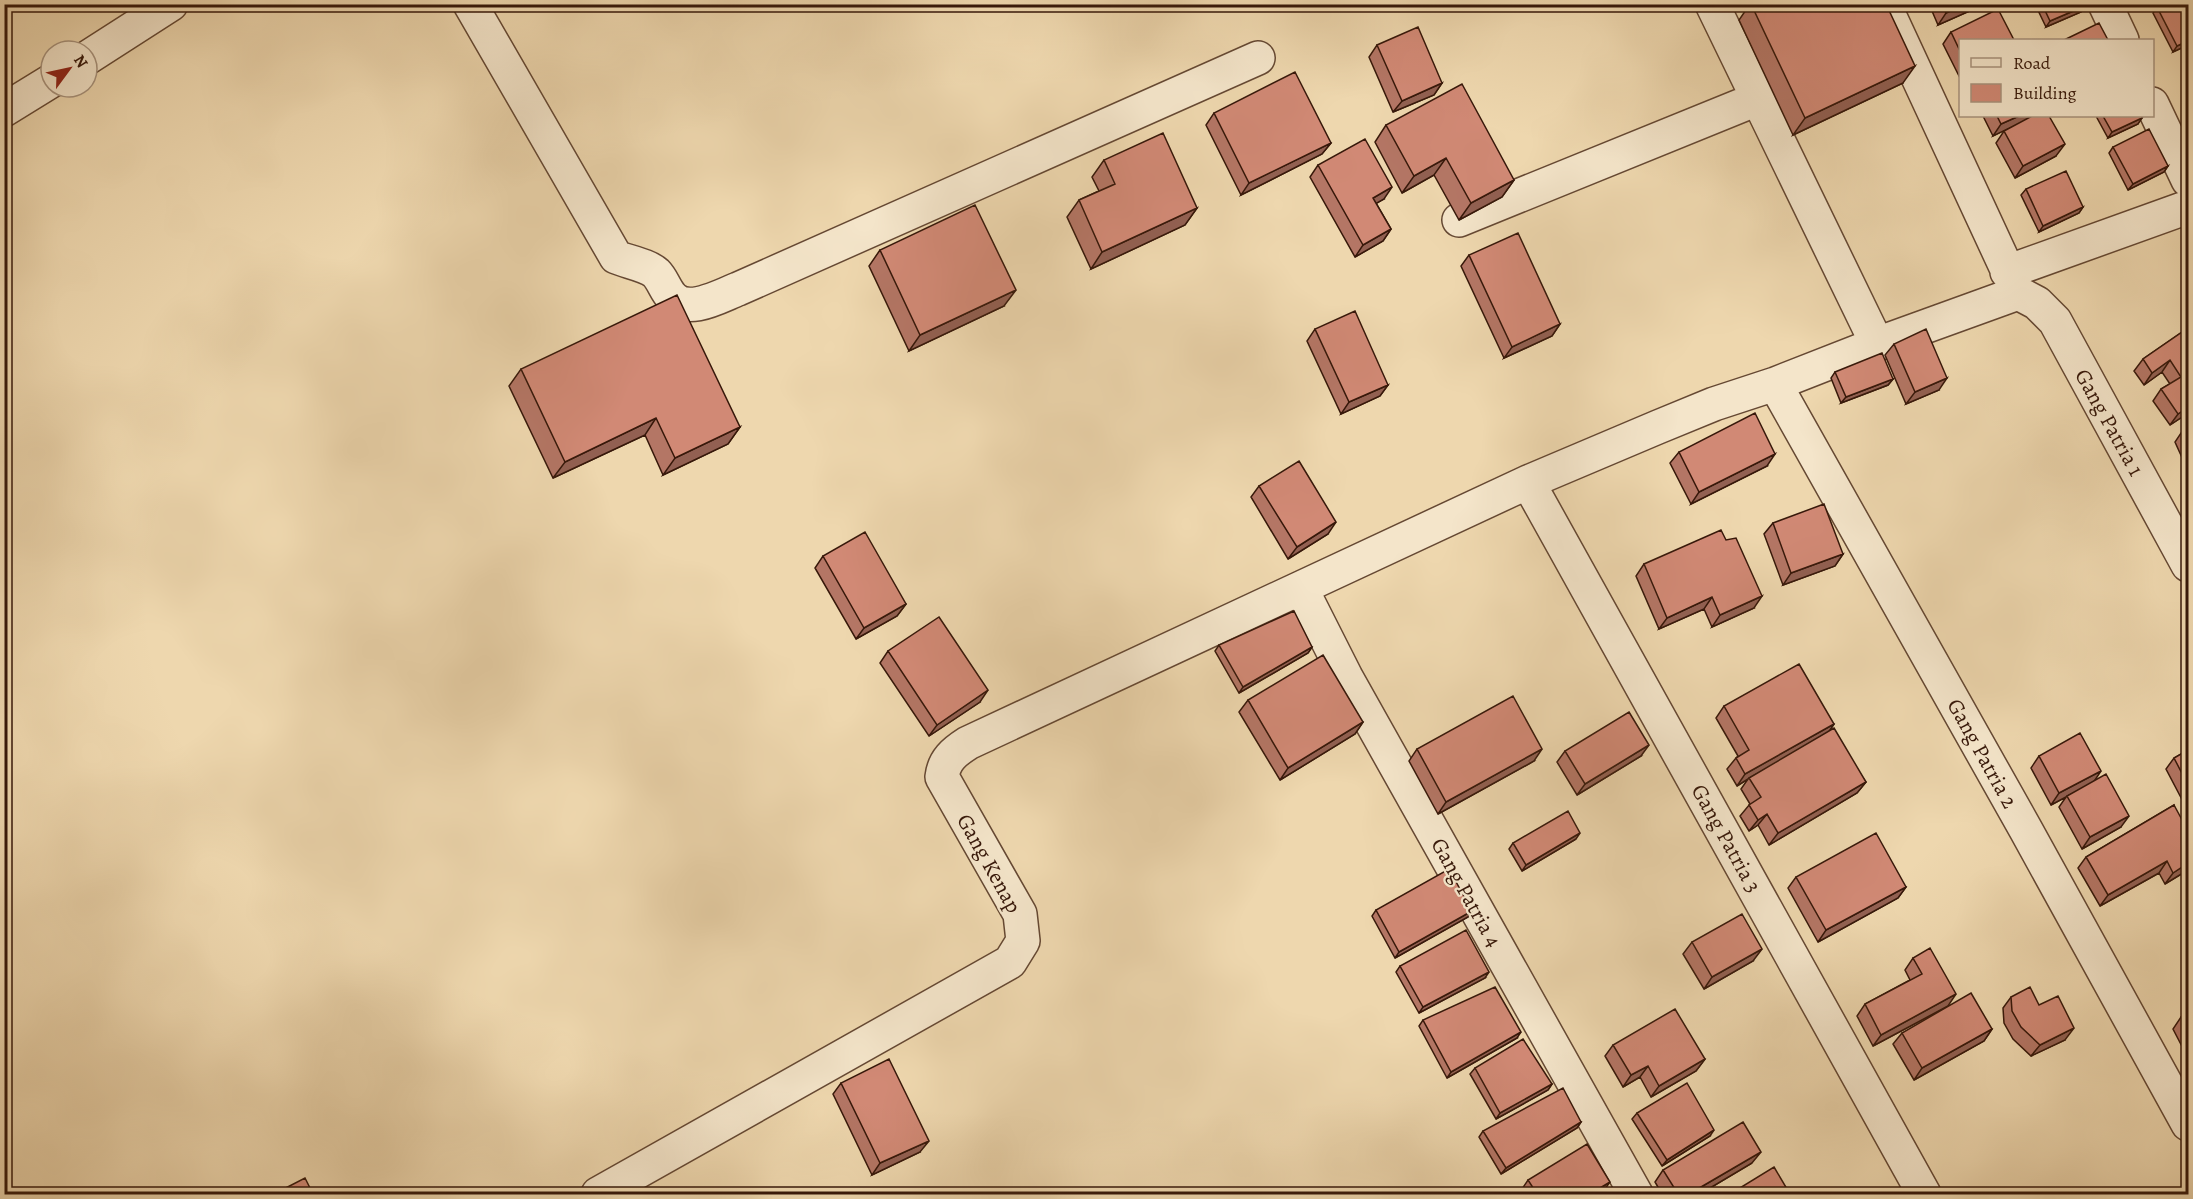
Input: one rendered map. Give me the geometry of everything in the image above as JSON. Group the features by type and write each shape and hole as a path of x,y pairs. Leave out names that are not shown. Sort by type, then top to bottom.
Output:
{"street":[{"path":"99,50 171,4"},
{"path":"470,4 616,257 648,268 657,275 673,298 684,304 699,304 738,289 1258,58"},
{"path":"1712,4 1876,344"},
{"path":"1884,4 2012,282"},
{"path":"2106,4 2122,39"},
{"path":"4,110 39,88"},
{"path":"1459,220 1757,99"},
{"path":"2154,108 2188,180"},
{"path":"1301,588 1528,482 1714,404 1775,384 1876,344 2012,282 2188,207"},
{"name":"Gang Patria 1","path":"2012,282 2055,321 2188,565"},
{"name":"Gang Patria 2","path":"1775,384 2188,1124"},
{"name":"Gang Patria 3","path":"1528,482 1924,1194"},
{"name":"Gang Kenap","path":"598,1194 1010,962 1023,941 1020,914 942,777 943,765 954,752 968,743 1301,588"},
{"name":"Gang Patria 4","path":"1301,588 1346,676 1636,1194"}],"building":[{"path":"1751,4 1886,4 1915,66 1805,118"},
{"path":"1942,4 1966,4 1946,13"},
{"path":"2042,4 2084,4 2085,6 2050,21"},
{"path":"2163,4 2188,4 2188,41 2177,46 2157,7"},
{"path":"1998,9 2013,39 1959,39 1959,49 1951,32"},
{"path":"2099,23 2107,39 2066,39"},
{"path":"1418,27 1442,83 1402,101 1377,45"},
{"path":"1295,72 1331,143 1249,183 1214,113"},
{"path":"1462,84 1514,180 1471,203 1446,158 1414,176 1386,125"},
{"path":"1998,117 2017,117 2001,124"},
{"path":"2030,117 2050,117 2065,144 2023,166 2004,131"},
{"path":"2104,117 2142,118 2112,132"},
{"path":"2149,129 2168,166 2133,184 2113,147"},
{"path":"1163,133 1197,208 1102,252 1079,200 1115,184 1104,160"},
{"path":"1365,139 1392,187 1373,198 1391,229 1363,245 1318,165"},
{"path":"2066,171 2083,207 2043,226 2026,189"},
{"path":"975,205 1016,290 920,335 880,250"},
{"path":"1518,233 1560,324 1512,347 1469,255"},
{"path":"677,295 740,427 675,458 656,418 565,462 521,369"},
{"path":"1355,311 1388,385 1349,402 1315,329"},
{"path":"2188,328 2188,407 2178,414 2161,389 2181,377 2170,360 2152,373 2143,359"},
{"path":"1926,329 1947,378 1915,392 1894,344"},
{"path":"1882,353 1893,379 1846,397 1835,372"},
{"path":"1755,413 1775,454 1699,492 1679,452"},
{"path":"2188,428 2188,442 2183,430"},
{"path":"1299,461 1336,522 1297,547 1259,486"},
{"path":"1824,504 1843,554 1791,573 1773,523"},
{"path":"1721,530 1726,540 1736,538 1762,596 1720,615 1712,597 1667,618 1644,564"},
{"path":"865,532 906,604 864,628 823,556"},
{"path":"1294,611 1312,647 1243,687 1219,645"},
{"path":"939,617 988,690 937,725 888,651"},
{"path":"1323,655 1363,722 1288,768 1248,700"},
{"path":"1799,664 1834,724 1745,774 1736,758 1749,750 1724,706"},
{"path":"1513,696 1542,749 1446,802 1417,749"},
{"path":"1629,712 1649,745 1585,784 1565,751"},
{"path":"1834,728 1866,782 1778,833 1767,814 1758,820 1749,805 1761,797 1749,778"},
{"path":"2080,733 2101,771 2059,793 2039,756"},
{"path":"2188,750 2188,785 2174,758"},
{"path":"2106,774 2129,816 2090,837 2067,796"},
{"path":"2174,805 2188,831 2188,863 2173,873 2167,861 2108,895 2086,857"},
{"path":"1568,811 1580,833 1526,865 1513,843"},
{"path":"1876,833 1906,887 1826,930 1796,877"},
{"path":"1449,869 1472,911 1399,952 1376,910"},
{"path":"1742,914 1762,949 1712,977 1692,942"},
{"path":"1466,930 1489,972 1423,1007 1400,966"},
{"path":"1930,948 1956,994 1881,1035 1865,1004 1922,974 1913,958"},
{"path":"1495,987 1521,1032 1451,1072 1423,1020"},
{"path":"2030,987 2039,1005 2058,996 2074,1028 2040,1045 2021,1027 2012,1011 2011,997"},
{"path":"1971,993 1992,1029 1922,1068 1902,1033"},
{"path":"1675,1009 1705,1059 1659,1086 1648,1066 1631,1075 1613,1045"},
{"path":"2188,1013 2188,1031 2181,1017"},
{"path":"1523,1039 1552,1084 1500,1113 1475,1068"},
{"path":"889,1059 929,1141 880,1163 841,1083"},
{"path":"1687,1083 1714,1130 1667,1160 1637,1113"},
{"path":"1563,1088 1581,1122 1506,1168 1483,1131"},
{"path":"1743,1122 1761,1152 1689,1194 1678,1194 1663,1170"},
{"path":"1587,1144 1610,1182 1590,1194 1537,1194 1528,1180"},
{"path":"1774,1167 1790,1194 1730,1194"},
{"path":"305,1178 313,1194 274,1194"}]}
